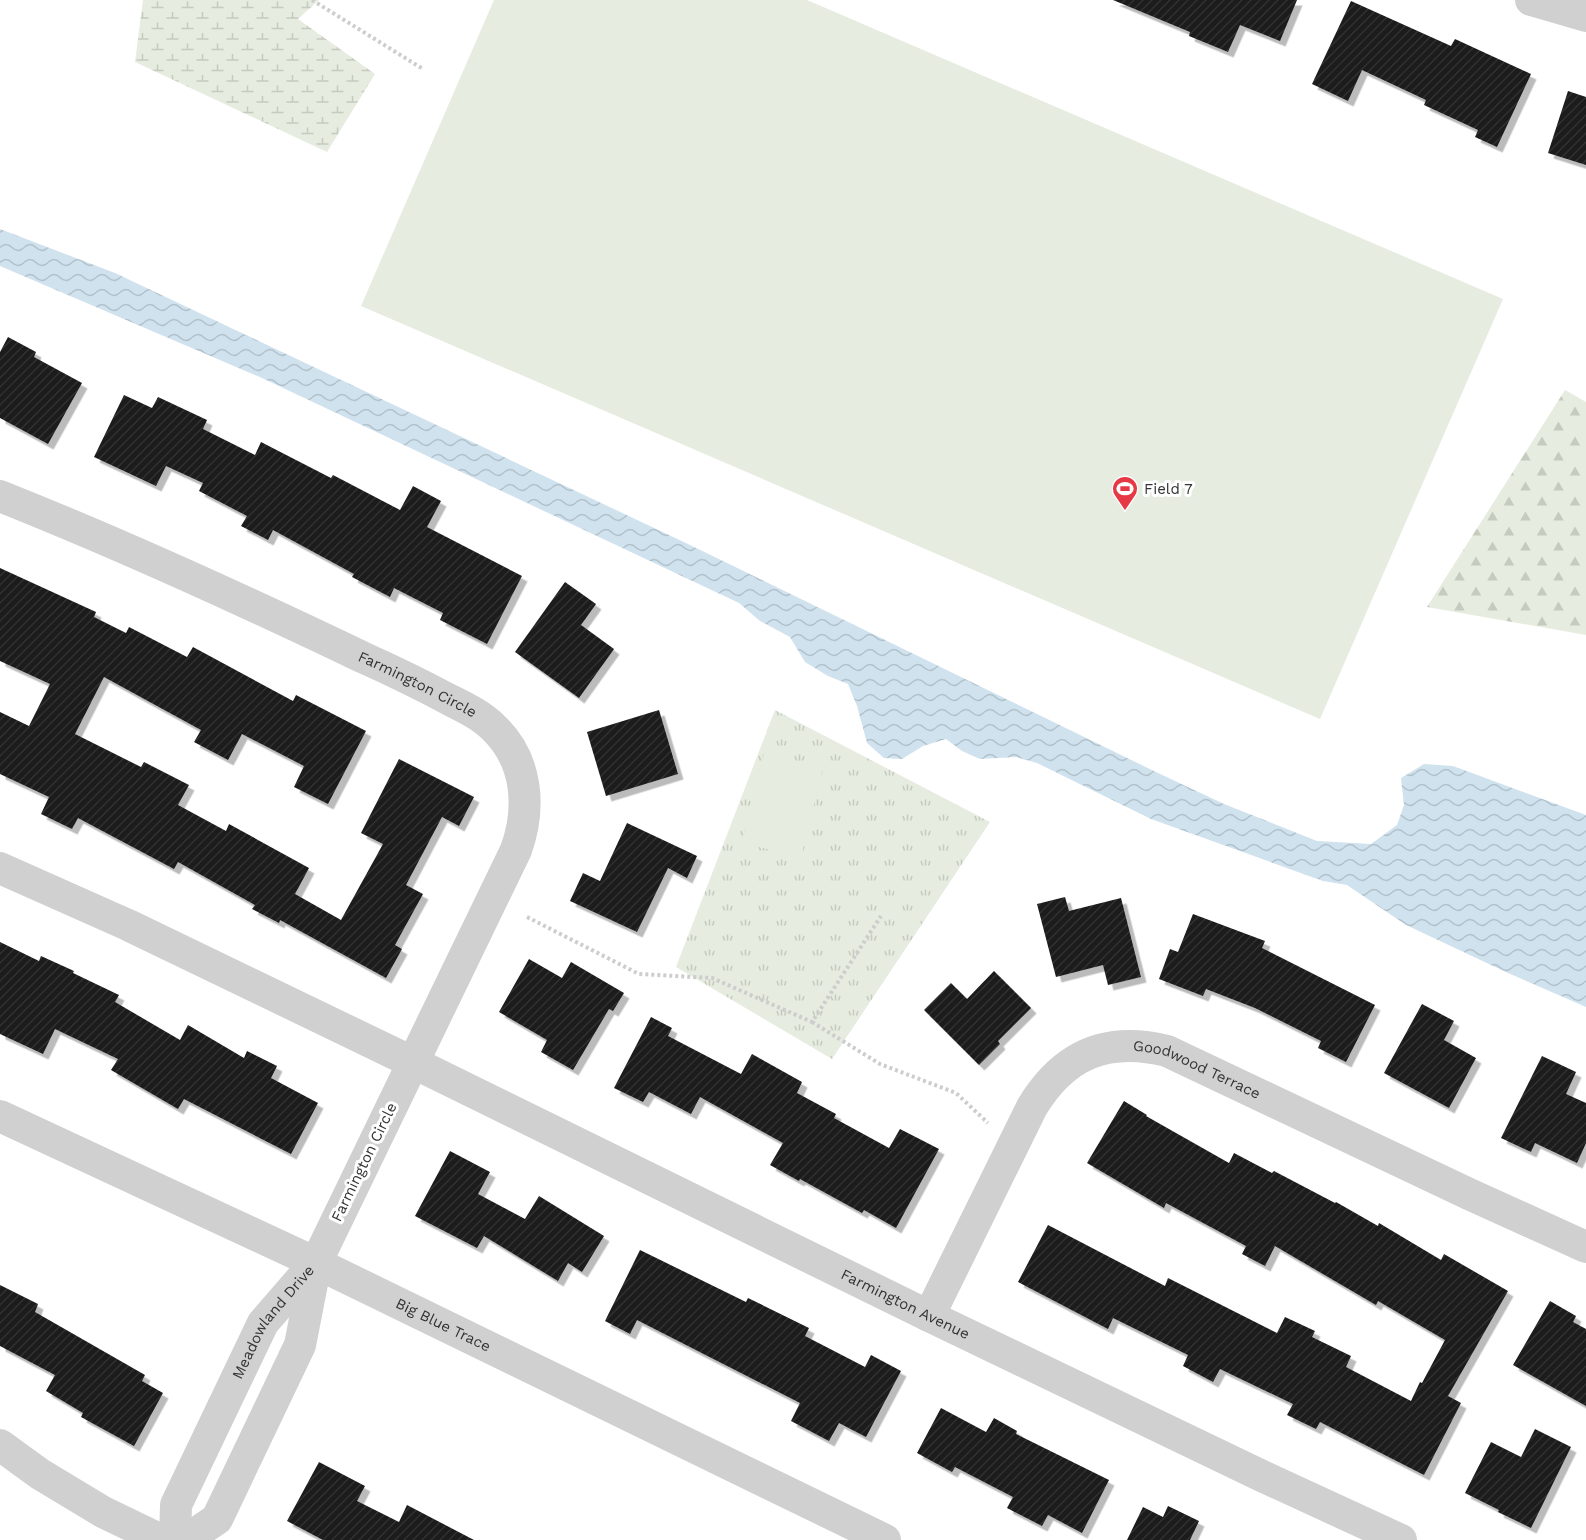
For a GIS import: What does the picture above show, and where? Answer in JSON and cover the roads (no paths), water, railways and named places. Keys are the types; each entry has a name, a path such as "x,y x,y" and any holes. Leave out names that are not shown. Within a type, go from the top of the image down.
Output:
{"street":[{"path":"1532,0 1586,16"},
{"name":"Farmington Circle","path":"0,496 241,599 417,683 480,716 495,728 517,761 523,780 525,812 516,850 315,1263"},
{"path":"0,868 128,925 412,1062"},
{"name":"Goodwood Terrace","path":"929,1316 1043,1089 1056,1074 1072,1062 1108,1047 1147,1046 1167,1051 1468,1194 1586,1247"},
{"name":"Farmington Avenue","path":"412,1062 929,1316 1401,1540"},
{"name":"Big Blue Trace","path":"0,1116 315,1263 885,1540"},
{"name":"Meadowland Drive","path":"175,1540 176,1506 264,1323 315,1263"},
{"name":"Meadowland Drive","path":"186,1540 217,1519 300,1346 315,1263"},
{"path":"0,1445 40,1474 103,1512 161,1540"},
{"path":"199,1458 238,1475"}],"water":[{"path":"0,229 115,273 690,545 1158,773 1224,804 1317,841 1371,844 1397,825 1404,805 1401,778 1424,764 1453,766 1586,815 1586,1007 1406,925 1347,885 1323,881 1151,819 1037,763 1016,757 980,759 962,751 946,739 923,746 902,759 884,758 867,743 857,706 848,684 828,676 805,662 790,637 760,621 739,603 262,378 0,266"}],"place":[{"name":"Field 7","path":"1125,512"}]}
